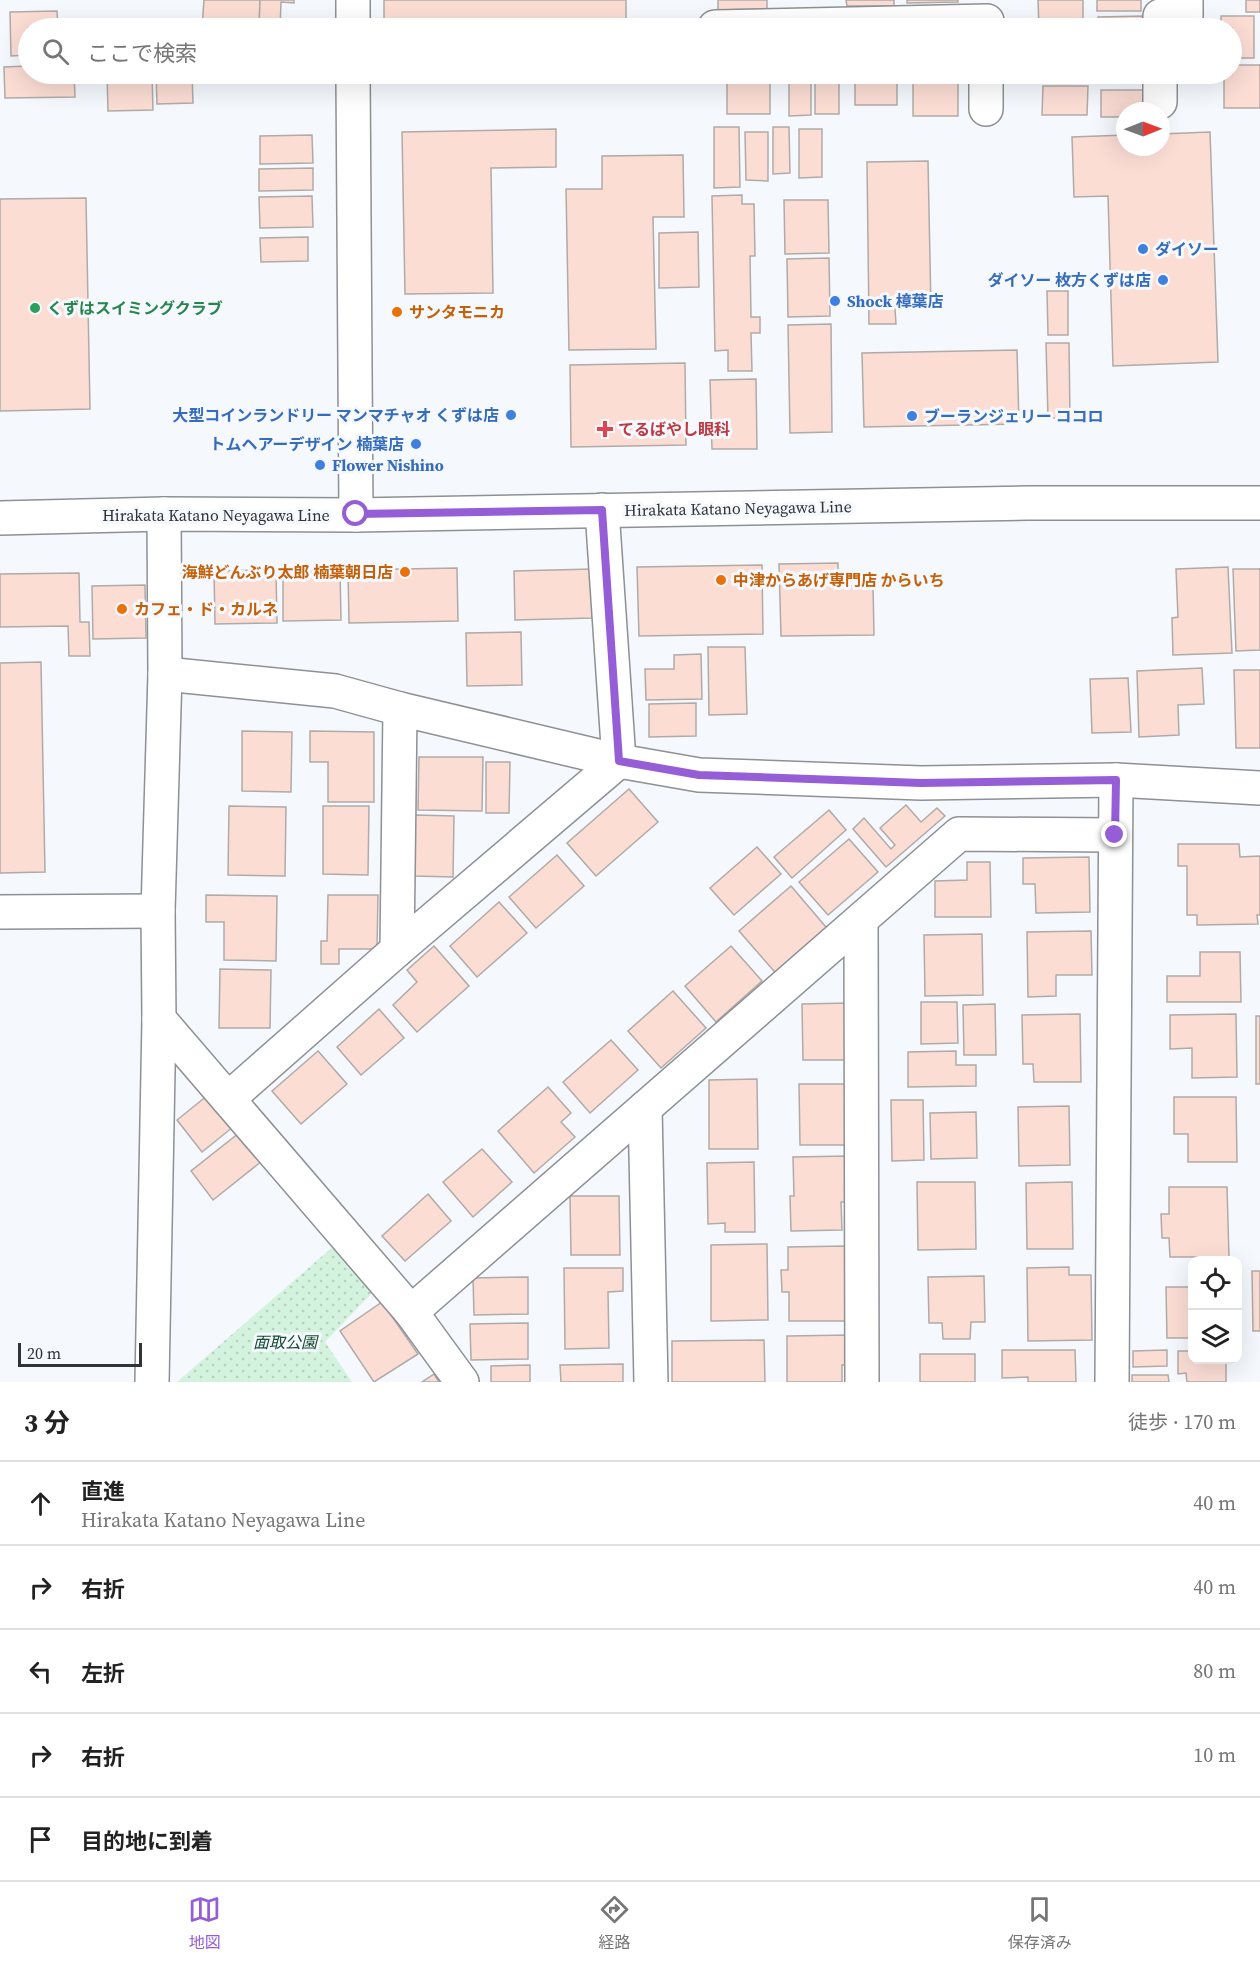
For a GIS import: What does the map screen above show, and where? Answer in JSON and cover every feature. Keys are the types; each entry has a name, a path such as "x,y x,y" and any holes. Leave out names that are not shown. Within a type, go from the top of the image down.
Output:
{"street":[{"path":"353,0 353,18"},
{"path":"1160,18 1160,16 1186,16 1186,0"},
{"path":"767,18 796,13 987,16"},
{"path":"353,84 356,514"},
{"path":"986,84 986,109"},
{"name":"Hirakata Katano Neyagawa Line","path":"0,518 1028,503 1260,503"},
{"path":"602,510 619,761"},
{"path":"152,1382 159,1020 158,911 165,674 164,514"},
{"path":"165,674 335,691 400,709 619,761 699,775 921,783 1116,780 1260,788"},
{"path":"397,950 400,709"},
{"path":"228,1099 397,950 619,761"},
{"path":"1112,1382 1116,780"},
{"path":"411,1312 959,834 1115,835"},
{"path":"0,912 158,911"},
{"path":"861,920 862,1382"},
{"path":"159,1020 411,1312 462,1382"},
{"path":"645,1108 651,1382"}],"green space":[{"name":"面取公園","path":"335,1245 374,1291 325,1342 352,1382 177,1382"}],"building":[{"path":"204,0 260,0 259,18 203,18"},
{"path":"260,0 294,0 294,3 281,2 280,18 259,18"},
{"path":"384,0 626,0 626,18 384,18"},
{"path":"718,0 767,0 767,9 718,10"},
{"path":"846,0 894,0 894,6 847,6"},
{"path":"907,0 958,0 958,2 907,3"},
{"path":"1038,0 1083,0 1083,18 1039,18"},
{"path":"1097,0 1141,0 1141,11 1097,11"},
{"path":"1246,0 1260,0 1260,12 1246,12"},
{"path":"57,11 57,18 18,18 18,56 11,56 10,12"},
{"path":"1143,16 1143,18 1098,18"},
{"path":"1221,16 1254,16 1254,58 1242,58 1242,18 1221,18"},
{"path":"1242,65 1260,65 1260,108 1224,108 1224,84 1242,84"},
{"path":"18,66 18,84 74,84 75,97 5,98 4,67"},
{"path":"107,84 152,84 153,110 108,111"},
{"path":"156,84 192,84 193,103 157,104"},
{"path":"727,84 770,84 770,114 727,114"},
{"path":"789,84 811,84 811,115 789,116"},
{"path":"815,84 839,84 839,114 815,114"},
{"path":"855,84 897,84 897,105 855,105"},
{"path":"913,84 958,84 958,116 913,116"},
{"path":"1043,86 1088,86 1087,115 1042,115"},
{"path":"1101,90 1146,90 1146,102 1116,102 1116,117 1101,117"},
{"path":"714,127 739,127 740,187 714,188"},
{"path":"773,127 789,127 790,173 773,174"},
{"path":"556,129 556,167 491,168 493,293 405,294 402,132"},
{"path":"799,129 822,129 822,177 799,178"},
{"path":"745,132 768,132 768,181 746,180"},
{"name":"ダイソー 枚方くずは店","path":"1210,132 1218,362 1113,366 1108,196 1074,197 1072,137 1116,135 1116,156 1170,156 1170,134"},
{"path":"312,135 313,163 260,164 260,136"},
{"path":"683,155 684,217 653,217 656,349 569,350 566,189 602,189 602,156"},
{"path":"928,161 931,309 895,309 896,324 869,324 867,162"},
{"path":"313,168 313,190 259,191 259,169"},
{"path":"742,195 742,204 754,204 755,256 750,256 751,317 760,317 760,333 751,333 752,371 728,371 728,350 715,351 712,196"},
{"path":"312,196 313,227 260,228 259,197"},
{"path":"86,198 90,409 0,411 0,199"},
{"path":"784,200 828,200 829,253 785,254"},
{"path":"698,232 699,287 659,288 659,233"},
{"path":"308,237 308,261 261,262 260,238"},
{"path":"829,258 830,316 788,317 787,259"},
{"path":"1047,291 1068,291 1068,335 1048,335"},
{"path":"831,324 832,432 790,433 788,325"},
{"path":"1046,343 1069,343 1070,418 1048,418"},
{"path":"1017,350 1019,424 864,427 862,353"},
{"path":"685,363 686,445 571,447 570,365"},
{"path":"756,379 757,449 712,449 710,380"},
{"path":"838,563 838,586 873,585 874,635 781,636 779,564"},
{"path":"762,565 763,634 639,636 637,567"},
{"path":"1228,567 1232,653 1173,655 1172,618 1178,617 1176,569"},
{"path":"457,568 458,621 349,623 348,570"},
{"path":"592,569 592,618 515,620 514,571"},
{"path":"1233,569 1260,569 1260,650 1236,651"},
{"path":"276,570 277,623 215,624 214,571"},
{"path":"340,571 341,620 283,621 283,572"},
{"path":"79,573 80,622 89,622 90,656 69,656 68,626 0,627 0,574"},
{"path":"145,585 146,638 93,639 92,586"},
{"path":"521,632 522,685 467,686 466,633"},
{"path":"708,647 745,647 747,714 709,715"},
{"path":"701,654 702,699 646,700 645,669 674,669 674,655"},
{"path":"41,662 45,872 0,873 0,663"},
{"path":"1202,668 1204,704 1178,705 1179,735 1139,737 1137,671"},
{"path":"1234,670 1260,670 1260,748 1236,748"},
{"path":"1128,678 1131,732 1092,733 1090,679"},
{"path":"696,703 696,736 649,737 649,704"},
{"path":"242,731 292,732 291,792 242,791"},
{"path":"310,731 374,732 374,802 328,802 328,762 310,762"},
{"path":"419,757 483,757 482,811 418,810"},
{"path":"486,762 510,762 509,813 486,813"},
{"path":"629,789 658,822 596,876 567,843"},
{"path":"906,805 921,822 937,808 945,816 886,867 853,829 864,818 891,849 895,845 880,828"},
{"path":"229,806 286,807 285,876 228,875"},
{"path":"323,806 369,806 368,875 323,874"},
{"path":"829,810 846,830 792,878 774,857"},
{"path":"415,815 454,816 453,877 414,876"},
{"path":"849,839 878,872 828,915 799,882"},
{"path":"1178,844 1239,844 1240,857 1260,856 1258,924 1197,925 1197,915 1187,915 1187,866 1178,866"},
{"path":"757,847 781,874 734,915 710,888"},
{"path":"557,855 584,886 536,928 509,897"},
{"path":"1089,857 1090,912 1036,913 1035,884 1023,884 1023,858"},
{"path":"967,862 990,862 991,917 935,917 935,881 967,880"},
{"path":"791,886 831,933 780,978 739,931"},
{"path":"206,895 277,896 276,961 224,960 224,922 206,922"},
{"path":"328,895 378,895 377,949 339,949 339,964 321,964 321,941 327,941"},
{"path":"499,902 527,933 477,977 450,946"},
{"path":"1091,931 1092,975 1056,975 1056,996 1028,997 1027,932"},
{"path":"982,934 983,995 925,996 924,935"},
{"path":"434,946 469,986 417,1032 393,1005 417,982 407,970"},
{"path":"731,946 762,981 716,1022 685,986"},
{"path":"1200,952 1240,952 1241,1002 1167,1002 1167,976 1200,976"},
{"path":"220,969 271,970 270,1028 219,1028"},
{"path":"673,991 706,1028 661,1068 628,1031"},
{"path":"921,1002 957,1002 958,1043 921,1044"},
{"path":"849,1003 849,1060 803,1060 802,1004"},
{"path":"995,1004 996,1055 964,1055 963,1005"},
{"path":"379,1009 404,1038 361,1075 337,1047"},
{"path":"1080,1014 1081,1082 1034,1082 1033,1064 1023,1064 1022,1015"},
{"path":"1236,1014 1237,1077 1192,1078 1192,1048 1170,1049 1170,1015"},
{"path":"1256,1016 1260,1016 1260,1084 1256,1084"},
{"path":"611,1040 638,1070 590,1113 563,1082"},
{"path":"318,1051 347,1084 301,1124 272,1091"},
{"path":"956,1051 956,1065 976,1065 976,1086 908,1087 908,1052"},
{"path":"757,1079 758,1149 709,1149 709,1080"},
{"path":"799,1084 845,1084 846,1145 800,1145"},
{"path":"548,1087 571,1113 561,1122 575,1137 534,1173 498,1131"},
{"path":"208,1095 233,1127 202,1152 177,1120"},
{"path":"1174,1097 1236,1097 1237,1162 1188,1162 1188,1134 1174,1134"},
{"path":"891,1100 923,1100 924,1160 892,1161"},
{"path":"1069,1106 1070,1165 1019,1166 1018,1107"},
{"path":"976,1112 977,1158 931,1159 930,1113"},
{"path":"239,1133 262,1161 213,1200 191,1171"},
{"path":"482,1149 512,1182 473,1217 443,1182"},
{"path":"847,1156 847,1202 841,1202 842,1230 791,1231 790,1196 794,1196 793,1157"},
{"path":"754,1162 755,1232 725,1232 725,1223 708,1224 707,1163"},
{"path":"917,1182 975,1182 976,1249 918,1250"},
{"path":"1072,1182 1073,1249 1027,1249 1026,1183"},
{"path":"1169,1187 1227,1187 1229,1256 1170,1257 1169,1238 1162,1238 1161,1214 1169,1214"},
{"path":"428,1194 451,1221 405,1261 382,1236"},
{"path":"570,1196 619,1196 620,1255 571,1255"},
{"path":"767,1244 768,1320 711,1321 711,1245"},
{"path":"847,1246 847,1321 789,1321 789,1292 782,1292 781,1270 788,1270 788,1247"},
{"path":"1069,1267 1069,1275 1091,1275 1092,1340 1028,1341 1027,1268"},
{"path":"564,1268 623,1268 623,1291 608,1292 609,1348 565,1349"},
{"path":"1252,1271 1260,1271 1260,1331 1253,1331"},
{"path":"984,1276 985,1322 971,1322 970,1339 943,1339 942,1323 929,1323 928,1277"},
{"path":"528,1277 528,1314 474,1315 473,1278"},
{"path":"1166,1287 1188,1287 1188,1338 1167,1338"},
{"path":"382,1302 418,1354 374,1382 340,1331"},
{"path":"528,1323 528,1359 471,1360 470,1324"},
{"path":"850,1335 850,1365 842,1365 842,1382 787,1382 787,1336"},
{"path":"764,1340 765,1382 672,1382 672,1341"},
{"path":"1002,1350 1075,1350 1076,1382 1028,1382 1028,1377 1002,1378"},
{"path":"1167,1350 1167,1366 1133,1367 1133,1351"},
{"path":"1178,1351 1188,1351 1188,1364 1226,1364 1226,1382 1187,1382 1186,1373 1178,1374"},
{"path":"920,1354 975,1354 975,1382 920,1382"},
{"path":"623,1364 623,1382 561,1382 560,1365"},
{"path":"530,1365 530,1382 491,1382 491,1366"},
{"path":"434,1374 439,1382 422,1382"},
{"path":"1132,1375 1168,1375 1169,1382 1132,1382"}],"place":[{"name":"ダイソー","path":"1143,249"},
{"name":"ダイソー 枚方くずは店","path":"1163,280"},
{"name":"Shock 樟葉店","path":"835,301"},
{"name":"くずはスイミングクラブ","path":"35,308"},
{"name":"サンタモニカ","path":"397,312"},
{"name":"大型コインランドリー マンマチャオ くずは店","path":"511,415"},
{"name":"ブーランジェリー ココロ","path":"912,416"},
{"name":"てるばやし眼科","path":"605,429"},
{"name":"トムヘアーデザイン 楠葉店","path":"416,444"},
{"name":"Flower Nishino","path":"320,465"},
{"name":"海鮮どんぶり太郎 楠葉朝日店","path":"405,572"},
{"name":"中津からあげ専門店 からいち","path":"721,580"},
{"name":"カフェ・ド・カルネ","path":"122,609"}],"route":[{"path":"356,514 602,510 619,761 699,775 921,783 1116,780 1115,835"}]}
